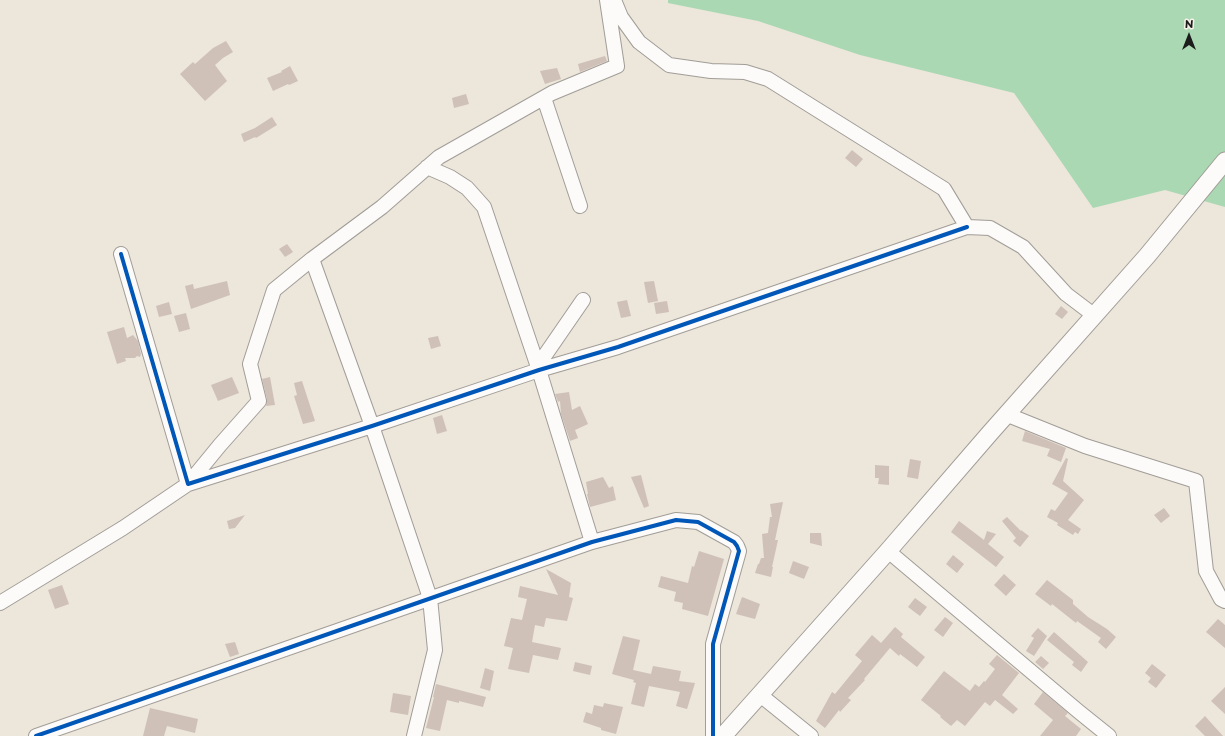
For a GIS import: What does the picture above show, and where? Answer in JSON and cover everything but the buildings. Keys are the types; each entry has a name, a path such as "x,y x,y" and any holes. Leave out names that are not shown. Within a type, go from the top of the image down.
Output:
{"main road":[{"path":"723,736 1148,256 1225,161"}],"street":[{"path":"188,484 259,401 250,364 274,290 312,259 382,207 439,157 552,93 617,66 607,0"},
{"path":"614,0 621,17 639,42 669,65 711,71 745,72 768,79 944,189 967,227"},
{"path":"544,98 580,206"},
{"path":"427,167 450,177 467,188 484,207 539,370 592,542"},
{"path":"0,603 122,528 188,484 372,426 539,370 625,344 967,227 990,228 1023,247 1066,294 1095,316"},
{"path":"121,254 188,484"},
{"path":"312,259 372,426 430,598 435,650 414,736"},
{"path":"539,370 541,362 583,300"},
{"path":"1008,415 1085,446 1196,481 1206,571 1221,599 1225,602"},
{"path":"36,736 70,730 430,598 592,542 676,520 698,522 734,542 739,550 713,644 713,736"},
{"path":"888,551 1109,736"},
{"path":"759,694 811,736"}],"green space":[{"path":"668,0 1225,0 1225,207 1165,190 1093,208 1014,93 860,55 758,21 668,3"}],"cycle path":[{"path":"121,254 188,484 372,426 539,370 618,347 967,227"},
{"path":"36,736 592,542 676,520 698,522 734,542 739,551 713,644 713,736"}]}
